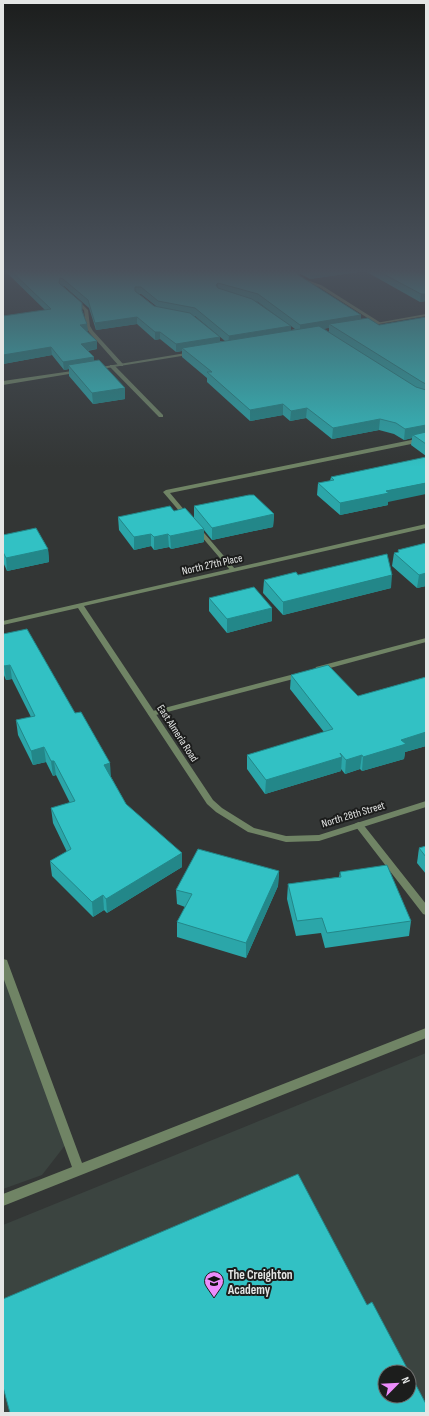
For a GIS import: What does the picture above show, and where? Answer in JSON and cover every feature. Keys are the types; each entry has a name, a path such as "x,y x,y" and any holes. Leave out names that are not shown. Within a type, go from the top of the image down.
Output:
{"street":[{"path":"94,335 120,365"},
{"path":"3,383 200,352"},
{"path":"112,366 162,416"},
{"path":"233,570 166,492 426,440"},
{"name":"North 27th Place","path":"3,623 426,526"},
{"name":"East Almeria Road","path":"80,605 210,802 219,810 251,830 286,839"},
{"path":"152,714 426,640"},
{"name":"North 28th Street","path":"286,839 319,838 426,804"},
{"path":"359,825 426,911"},
{"path":"3,963 79,1170"},
{"path":"3,1200 426,1033"}],"shaded area":[{"path":"3,974 66,1144 42,1175 3,1189"},
{"name":"The Creighton Academy","path":"426,1053 426,1413 3,1413 3,1225"}],"building":[{"path":"3,335 91,335 97,341 81,344 94,357 63,362 51,347 3,355"},
{"path":"164,335 218,335 220,337 176,344"},
{"path":"262,335 333,335 416,387 426,390 426,425 405,429 396,423 380,419 333,428 307,408 291,411 283,404 250,410 207,372 212,372 182,348"},
{"path":"347,335 426,335 426,384"},
{"path":"99,360 125,388 92,393 68,365"},
{"path":"426,432 426,444 413,435"},
{"path":"426,457 426,483 386,491 389,493 340,503 318,483 334,480 331,477"},
{"path":"254,495 274,514 212,528 194,506"},
{"path":"170,506 174,511 185,508 204,529 170,536 168,534 154,537 151,534 134,537 118,517"},
{"path":"36,528 48,549 6,558 3,552 3,535"},
{"path":"426,543 426,573 419,575 394,553 399,552 398,550"},
{"path":"387,554 392,575 283,602 264,580 296,572 298,575"},
{"path":"254,587 272,608 227,619 209,598"},
{"path":"27,629 75,713 81,712 110,763 104,765 126,804 182,853 106,899 103,895 92,902 50,861 71,849 51,808 75,801 54,761 51,761 44,747 31,751 16,720 35,716 10,665 4,666 3,634"},
{"path":"328,665 358,696 426,677 426,732 401,740 406,744 363,757 362,755 346,760 340,753 342,757 266,780 247,755 333,729 291,675"},
{"path":"426,846 426,857 419,848"},
{"path":"198,849 279,871 246,943 177,922 192,894 176,890"},
{"path":"387,865 411,921 327,933 322,918 297,921 288,884 341,877 340,872"},
{"path":"298,1174 367,1305 372,1302 405,1364 377,1364 377,1404 417,1404 417,1387 426,1404 426,1413 10,1413 3,1387 3,1299"}],"place":[{"name":"The Creighton Academy","path":"214,1298"}]}
